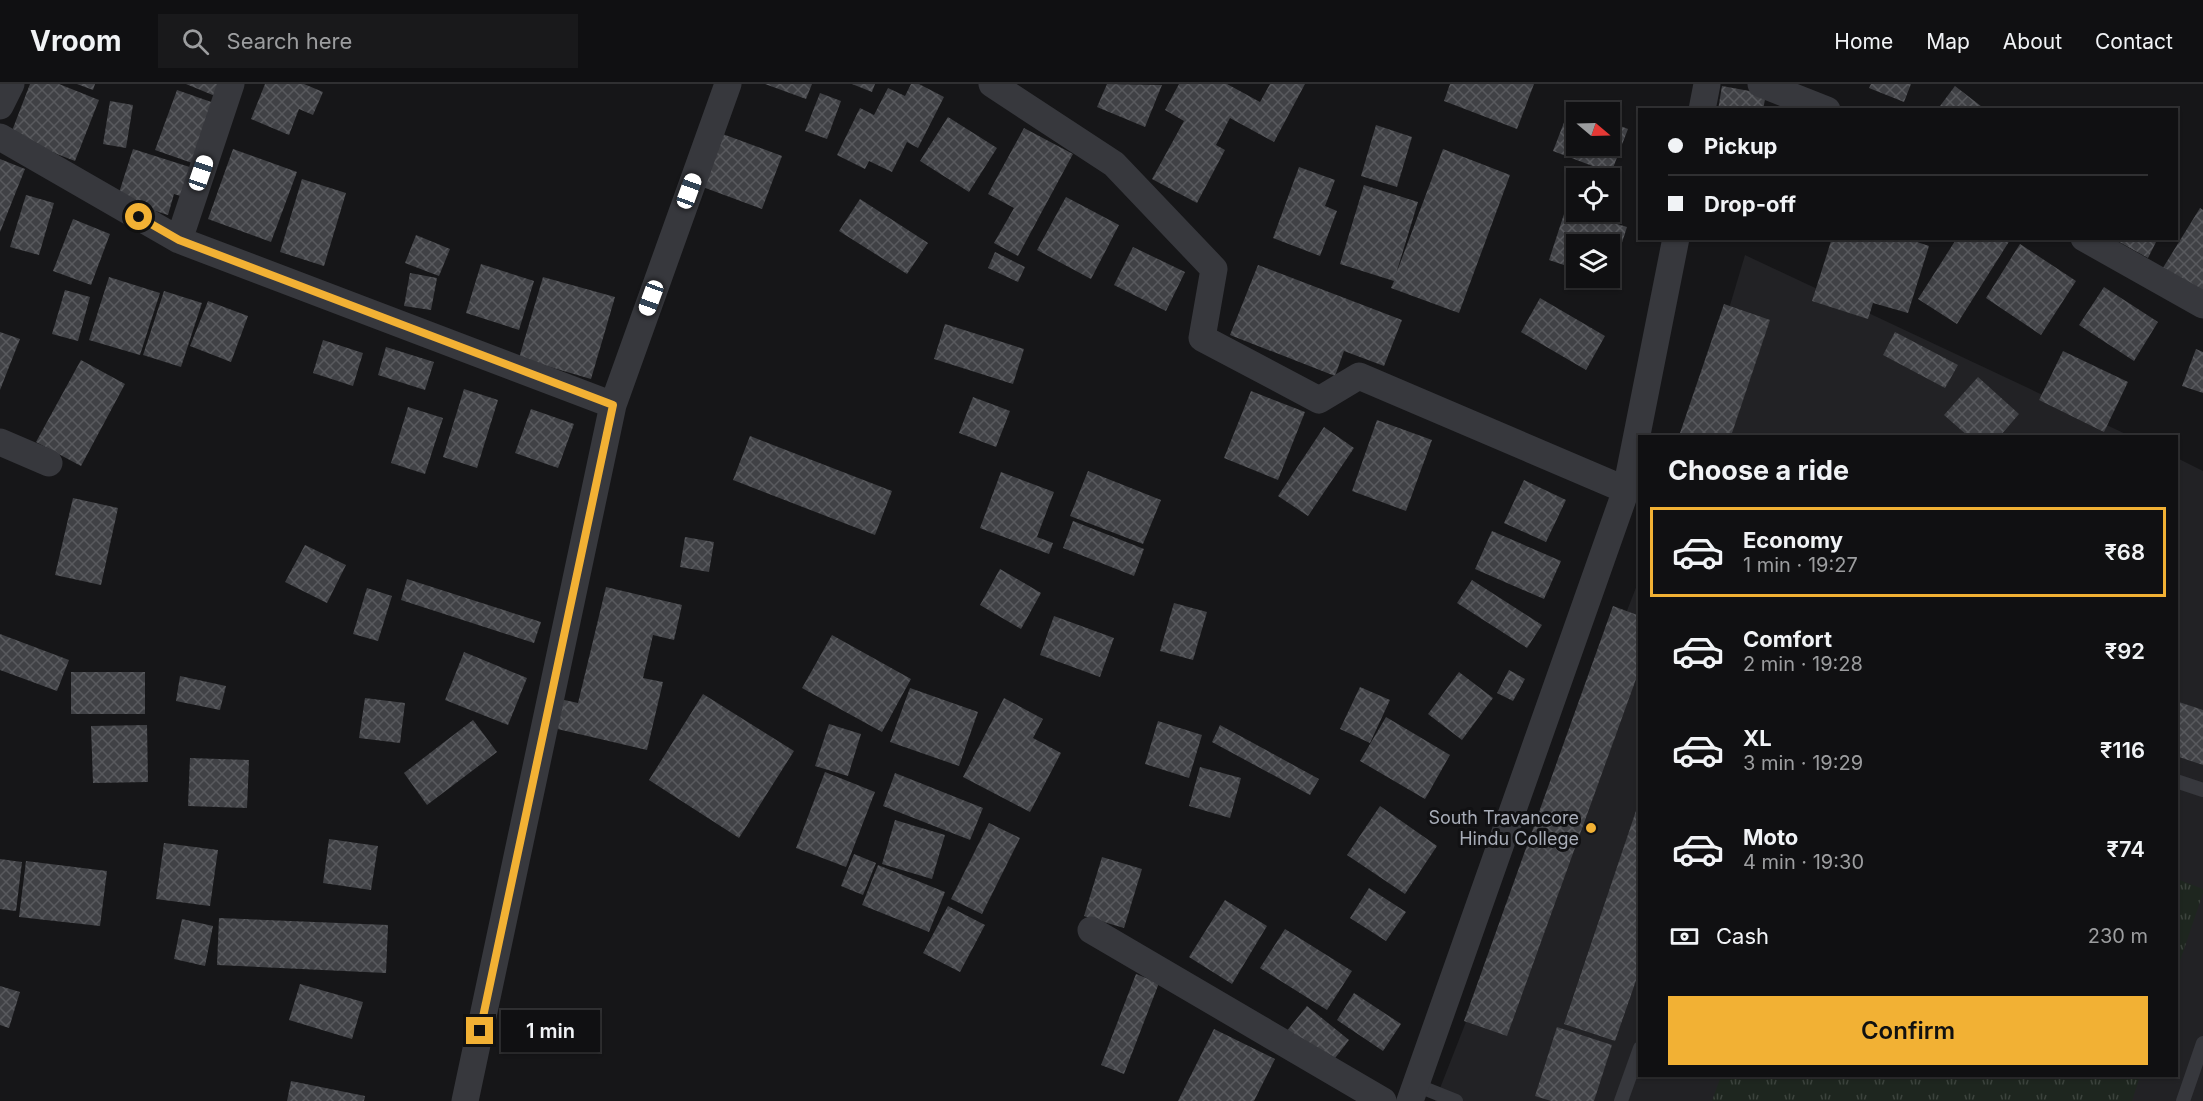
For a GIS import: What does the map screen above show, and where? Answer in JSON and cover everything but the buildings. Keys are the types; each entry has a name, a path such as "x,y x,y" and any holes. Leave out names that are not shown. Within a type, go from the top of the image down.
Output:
{"street":[{"path":"0,106 11,84"},
{"path":"179,240 231,84"},
{"path":"465,1101 613,405 728,84"},
{"path":"992,84 1114,164 1214,269 1202,338 1319,400 1359,376 1626,490"},
{"path":"1702,108 1707,84"},
{"path":"1761,84 1822,108"},
{"path":"0,137 179,240 613,405"},
{"path":"1413,1093 1626,490 1676,240"},
{"path":"2088,240 2203,305"},
{"path":"0,442 49,463"},
{"path":"1091,930 1383,1101"}],"lane":[{"path":"2178,782 2203,790"},
{"path":"2183,1101 2203,1043"},
{"path":"1621,1101 1638,1054"},
{"path":"1413,1093 1456,1101"}],"shaded area":[{"path":"1745,255 2128,435 1691,435"},
{"name":"South Travancore Hindu College","path":"2178,458 2203,471 2203,1101 1435,1101 1638,583 1638,1077 2178,1077"}],"green space":[{"path":"2178,879 2203,889 2178,967"},
{"path":"1721,1077 2140,1077 2132,1101 1712,1101"}],"place":[{"name":"South Travancore Hindu College","path":"1591,828"}],"route":[{"path":"139,217 179,240 613,405 480,1031"}]}
